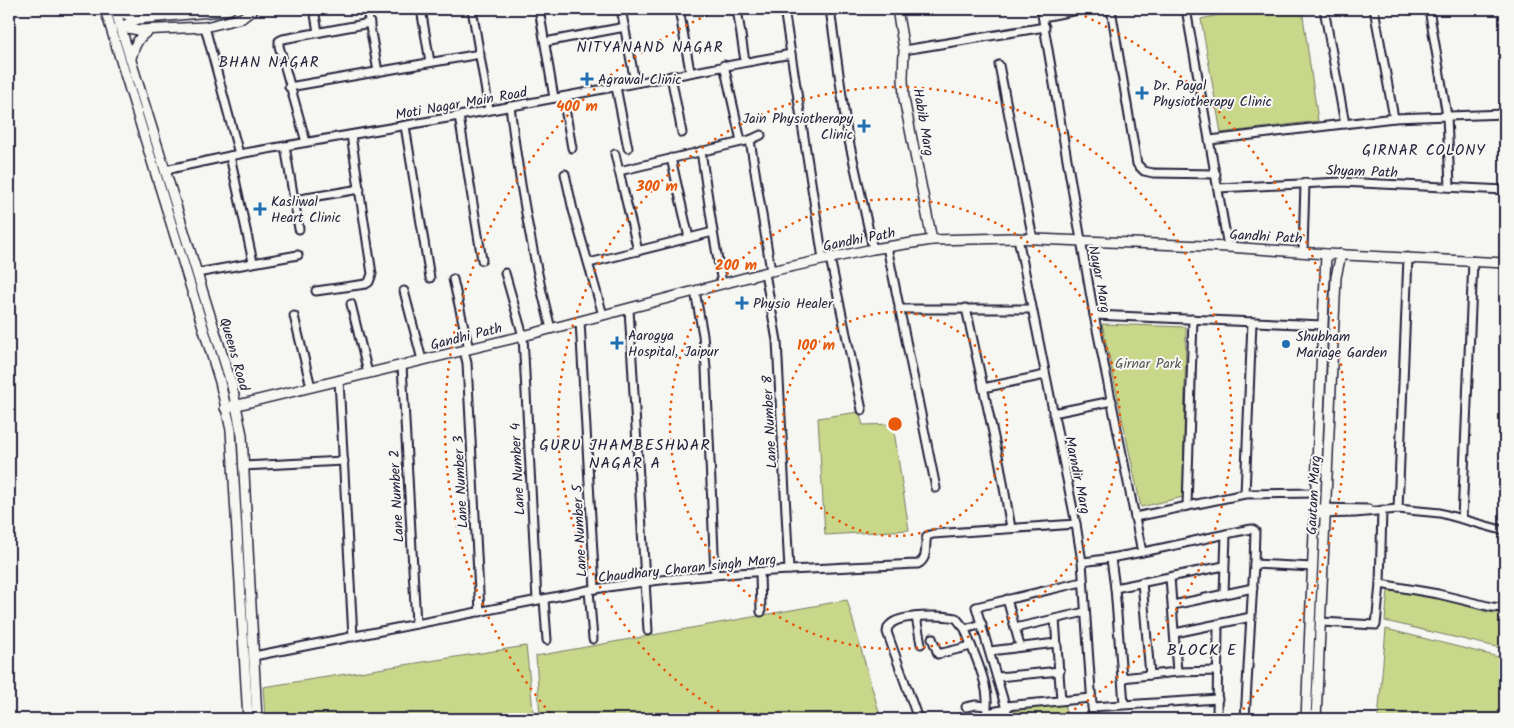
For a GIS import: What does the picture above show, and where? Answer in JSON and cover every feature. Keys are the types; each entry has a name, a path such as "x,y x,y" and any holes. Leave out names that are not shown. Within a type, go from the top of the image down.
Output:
{"street":[{"path":"112,9 126,16 138,19 230,9"},
{"name":"Queens Road","path":"112,9 121,27 232,386 242,435 257,719"},
{"name":"Queens Road","path":"112,9 111,29 220,382 231,430 248,719"},
{"path":"121,27 139,30 205,27 242,18 254,9"},
{"path":"314,9 318,32"},
{"path":"367,9 378,72"},
{"path":"421,9 430,62"},
{"path":"472,9 489,110"},
{"path":"539,9 554,98"},
{"path":"621,9 635,82"},
{"path":"679,9 690,71"},
{"path":"737,9 745,61"},
{"path":"784,9 826,259 862,410"},
{"path":"830,9 848,132 873,249"},
{"name":"Habib Marg","path":"896,9 904,50 904,99 932,240"},
{"name":"Nayar Marg","path":"1041,9 1080,241 1142,552"},
{"path":"1043,17 1083,9"},
{"path":"1112,9 1137,164 1144,171 1153,173 1216,174"},
{"path":"1186,9 1228,247"},
{"path":"1324,9 1345,124"},
{"path":"1374,9 1394,118"},
{"path":"1429,9 1448,116 1450,187"},
{"path":"111,29 121,27 138,19"},
{"path":"306,142 289,88 279,41 283,38 370,22"},
{"path":"205,27 239,154"},
{"path":"545,42 625,27"},
{"path":"904,50 1045,27"},
{"path":"131,59 135,43 151,29"},
{"path":"289,88 480,54"},
{"name":"Moti Nagar Main Road","path":"165,170 239,154 405,126 616,87 690,71 791,54"},
{"path":"724,65 741,141"},
{"path":"999,66 1033,239"},
{"path":"671,76 682,133"},
{"path":"616,87 628,148"},
{"path":"563,97 572,148"},
{"path":"510,106 524,208 537,275 551,328"},
{"path":"1210,140 1394,118 1505,114"},
{"path":"459,116 482,260"},
{"path":"405,126 430,278"},
{"path":"619,170 750,140 761,134"},
{"path":"316,291 366,284 372,274 351,135"},
{"name":"Lane Number 8","path":"750,140 777,340 789,570"},
{"path":"285,146 298,229"},
{"path":"701,151 722,283"},
{"path":"615,154 638,251"},
{"path":"230,156 253,262"},
{"path":"671,158 689,238"},
{"path":"565,174 573,210 603,315"},
{"name":"Shyam Path","path":"1218,188 1341,182 1505,190"},
{"path":"1302,251 1305,183"},
{"path":"294,200 360,189"},
{"path":"589,263 713,232"},
{"name":"Gandhi Path","path":"225,408 523,336 768,272 873,249 932,240 1018,238 1228,247 1505,263"},
{"name":"Marndir Marg","path":"1018,238 1082,562 1093,719"},
{"path":"887,247 936,488"},
{"name":"Gautam Marg","path":"1306,719 1326,254"},
{"name":"Gautam Marg","path":"1316,719 1337,271 1341,254"},
{"path":"197,273 298,255"},
{"path":"1398,509 1408,257"},
{"path":"1462,519 1473,261"},
{"name":"Lane Number 4","path":"505,273 523,336 540,599 547,640"},
{"name":"Lane Number 3","path":"453,279 467,350 480,612"},
{"path":"404,291 422,360"},
{"path":"695,291 703,335 706,368 715,575"},
{"path":"351,304 368,373"},
{"path":"966,308 1000,465 1011,528"},
{"path":"899,309 1031,308"},
{"path":"629,309 648,631"},
{"path":"1094,315 1323,325"},
{"path":"294,316 310,387"},
{"path":"1187,506 1193,319"},
{"name":"Lane Number 5","path":"580,321 593,639"},
{"path":"1245,494 1252,322"},
{"name":"Lane Number 2","path":"402,366 416,624"},
{"path":"983,388 1045,376"},
{"path":"339,380 352,637"},
{"path":"1053,413 1112,401"},
{"path":"244,466 344,461"},
{"path":"1134,516 1245,494 1317,493"},
{"path":"1316,511 1326,512 1355,508 1398,509 1440,513 1505,531"},
{"path":"1321,622 1376,625 1380,584 1382,510"},
{"name":"Chaudhary Charan singh Marg","path":"254,656 540,599 645,582 789,570 918,564 926,556 927,536 933,534 1076,524"},
{"path":"1082,562 1111,559 1252,529 1255,531 1245,719"},
{"path":"1224,594 1226,534"},
{"path":"1111,559 1124,704"},
{"path":"1254,564 1313,567"},
{"path":"1115,588 1224,566"},
{"path":"760,572 761,612"},
{"path":"1170,577 1177,672"},
{"path":"1010,719 976,607 1007,598 1082,582"},
{"path":"1142,582 1150,675"},
{"path":"1380,584 1505,608"},
{"path":"1173,604 1253,588"},
{"path":"1007,598 1020,646"},
{"path":"1016,628 1085,612"},
{"path":"918,719 887,632 890,624 926,616 956,618 965,629 984,682 986,713"},
{"path":"916,617 920,644"},
{"path":"1175,633 1251,617"},
{"path":"1055,619 1062,700"},
{"path":"965,629 982,624"},
{"path":"1217,719 1218,624"},
{"path":"932,638 938,654 971,646"},
{"path":"990,651 1056,643"},
{"path":"998,676 1060,671"},
{"path":"1122,678 1177,672 1218,671"},
{"path":"986,713 1006,707 1091,698"},
{"path":"1092,707 1218,699"},
{"path":"966,707 976,705 986,713"}],"green space":[{"path":"1244,9 1302,9 1318,121 1221,133 1201,19"},
{"name":"Girnar Park","path":"1102,324 1186,327 1183,497 1141,507"},
{"path":"859,412 863,425 893,424 909,530 825,535 818,418"},
{"path":"1388,591 1424,594 1487,612 1505,614 1505,649 1385,621"},
{"path":"847,600 881,719 540,719 536,656"},
{"path":"1386,629 1503,658 1500,718 1505,719 1378,719"},
{"path":"526,646 534,719 265,719 263,687"},
{"path":"1064,701 1066,714 1089,714 1089,719 1015,719 1013,706"}],"place":[{"name":"Agrawal Clinic","path":"587,79"},
{"name":"Dr. Payal Physiotherapy Clinic","path":"1142,93"},
{"name":"Jain Physiotherapy Clinic","path":"864,126"},
{"name":"Kasliwal Heart Clinic","path":"260,209"},
{"name":"Physio Healer","path":"742,303"},
{"name":"Aarogya Hospital, Jaipur","path":"617,343"},
{"name":"Shubham Mariage Garden","path":"1286,344"}],"district":[{"name":"NITYANAND NAGAR","path":"650,47"},
{"name":"BHAN NAGAR","path":"269,62"},
{"name":"GIRNAR COLONY","path":"1424,150"},
{"name":"GURU JHAMBESHWAR NAGAR A","path":"625,453"},
{"name":"BLOCK E","path":"1202,649"}]}
